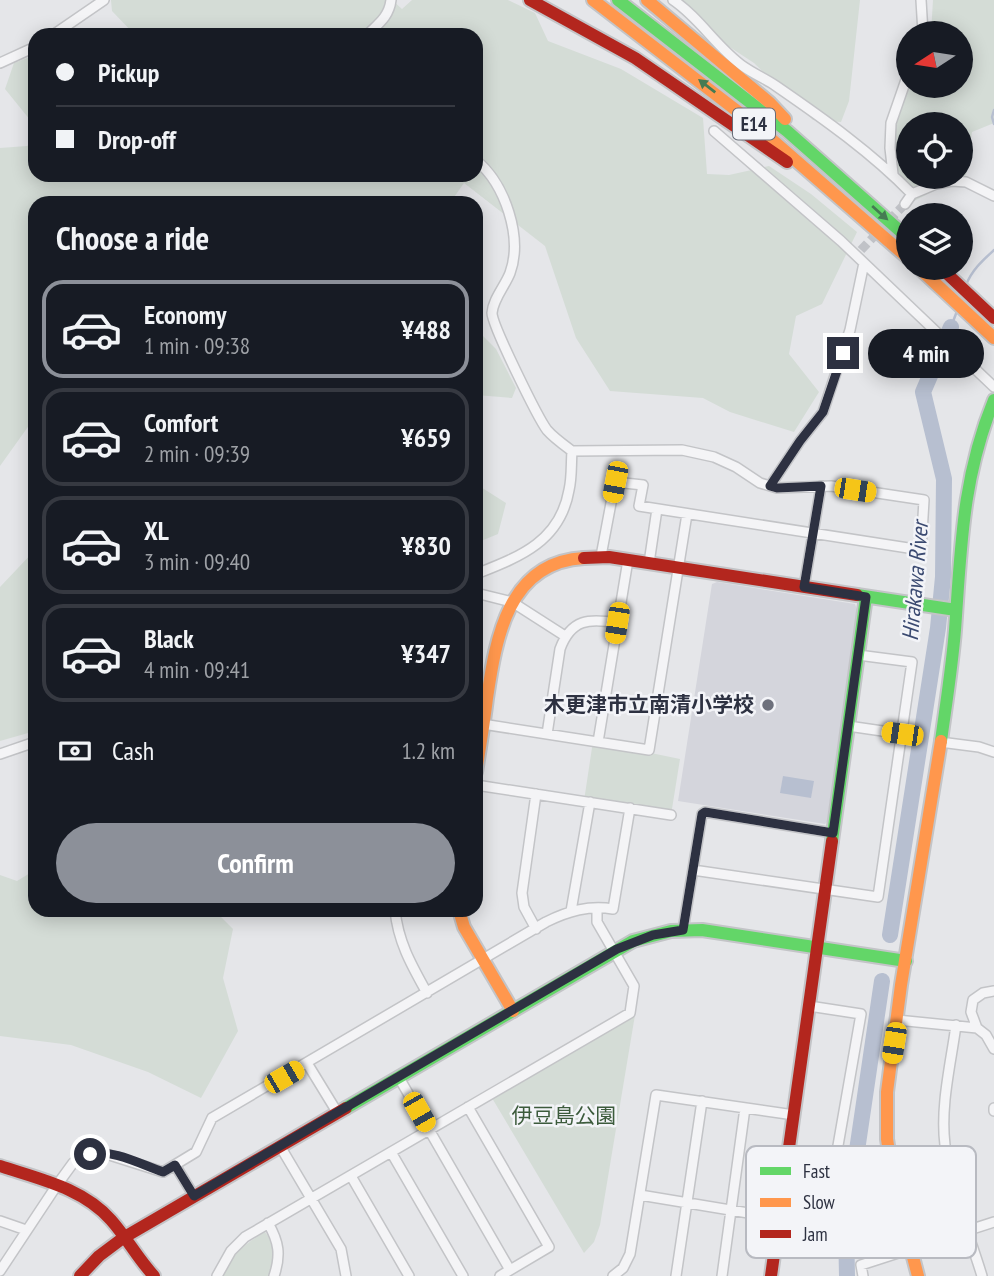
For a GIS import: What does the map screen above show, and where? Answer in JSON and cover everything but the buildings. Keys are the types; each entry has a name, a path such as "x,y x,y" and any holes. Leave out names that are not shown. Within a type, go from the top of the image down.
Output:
{"main road":[{"path":"530,0 635,58"},
{"path":"547,0 606,36 730,125 842,198"},
{"name":"E14","path":"593,0 709,87 842,198 896,247"},
{"name":"E14","path":"618,0 787,131 896,227"},
{"path":"647,0 770,103 851,187"},
{"path":"932,280 994,338"},
{"path":"954,280 994,318"},
{"path":"887,1146 887,1092 897,1020 900,961 940,742 950,610 961,532 968,484 978,443 994,400"},
{"path":"483,709 500,627 512,601 529,579 555,565 574,559 601,556 950,610"},
{"path":"789,1146 866,597"},
{"path":"461,917 464,927 513,1011"},
{"path":"79,1276 123,1238 613,951 653,935 702,930 900,961"},
{"path":"0,1166 57,1185 102,1211 154,1276"},
{"path":"771,1276 773,1258"},
{"path":"912,1258 918,1276"}],"street":[{"path":"63,28 104,0"},
{"path":"375,28 390,10 391,0"},
{"path":"673,0 745,68 811,110 892,174 912,194"},
{"path":"921,0 922,21"},
{"path":"0,63 28,50"},
{"path":"892,174 891,123 900,98"},
{"path":"714,131 859,253 864,263 994,387"},
{"path":"483,169 501,191 510,221 514,250 511,272 492,313 498,334 547,430 572,451 689,452 724,461 760,483 777,488 821,486 924,500 921,550 639,506 643,485 615,482 601,556"},
{"path":"906,203 912,194 952,181 966,182 994,196"},
{"path":"770,486 823,412 850,330 864,263"},
{"path":"483,571 521,556 552,529 563,512 570,489 572,451"},
{"path":"804,587 821,486"},
{"path":"649,563 657,509"},
{"path":"483,723 649,750 687,514"},
{"path":"598,742 628,560"},
{"path":"483,595 512,601 565,636"},
{"path":"547,734 560,649 565,636 580,623 590,620 617,623"},
{"path":"693,870 878,897 912,662 858,655"},
{"path":"848,726 902,734"},
{"path":"940,742 979,747 994,752"},
{"path":"0,754 28,745"},
{"path":"483,786 671,815"},
{"path":"536,794 522,893 524,907 536,929"},
{"path":"572,911 590,802"},
{"path":"0,1271 73,1163 100,1152 163,1172 196,1152 212,1118 536,929 572,911 613,909 630,808"},
{"path":"683,930 702,814 705,812 833,833"},
{"path":"217,1276 224,1261 238,1243 268,1223 630,1013 634,986 597,922 597,908"},
{"path":"396,917 405,953 427,993"},
{"path":"977,1028 971,1012 973,1000 983,993 994,991"},
{"path":"809,1006 861,1014 838,1146"},
{"path":"897,1020 977,1028 986,1035 994,1049"},
{"path":"946,1146 948,1078 956,1025"},
{"path":"307,1063 337,1112"},
{"path":"398,1076 510,1270"},
{"path":"614,1276 623,1268 630,1254 656,1095 794,1115"},
{"path":"676,1276 702,1101"},
{"path":"468,1107 549,1247 500,1276"},
{"path":"722,1276 746,1108"},
{"path":"280,1146 341,1249 346,1276"},
{"path":"391,1152 463,1276"},
{"path":"175,1165 194,1196"},
{"path":"351,1176 409,1276"},
{"path":"640,1195 746,1212"},
{"path":"0,1221 26,1230"},
{"path":"976,1228 994,1222"},
{"path":"268,1223 279,1247 274,1276"},
{"path":"976,1256 982,1276"},
{"path":"863,1276 861,1265 881,1258"}],"shaded area":[{"name":"木更津市立南清小学校","path":"717,582 855,604 857,610 825,824 678,801 712,584"}],"green space":[{"path":"111,0 392,0 402,9 412,0 508,0 535,13 548,41 621,69 703,118 707,174 729,175 769,166 811,194 857,232 822,304 796,316 789,354 819,392 794,432 730,412 703,398 610,391 576,338 545,246 464,183 455,196 28,196 28,427 0,466 0,148 28,145 28,182 483,182 483,28 128,28 112,11"},
{"path":"679,0 860,0 849,101 841,122 813,120 754,63 722,42"},
{"path":"933,0 994,0 994,123 973,132 973,112 900,112 905,98 973,98 973,21 932,21"},
{"path":"28,58 28,117 5,89 14,63"},
{"path":"908,189 938,189 914,201"},
{"path":"483,336 496,349 516,388 512,398 483,396"},
{"path":"483,488 506,503 498,534 483,540"},
{"path":"28,557 28,733 0,741 0,587"},
{"path":"593,741 680,759 671,815 584,801"},
{"path":"28,874 28,917 221,917 233,929 223,978 238,1031 201,1098 148,1072 71,1045 0,1036 0,875 17,881"},
{"name":"伊豆島公園","path":"635,1015 600,1225 594,1242 584,1253 492,1098"},
{"path":"265,1232 273,1253 268,1276 222,1276 240,1250"}],"water":[{"path":"783,776 814,781 811,798 780,793"}],"waterway":[{"name":"Hirakawa River","path":"994,110 994,124"},
{"name":"Hirakawa River","path":"966,285 974,270 994,250"},
{"name":"Hirakawa River","path":"951,327 957,311"},
{"name":"Hirakawa River","path":"890,935 938,628 943,577 944,479 923,392 951,327"},
{"name":"Hirakawa River","path":"858,1146 882,981"},
{"name":"Hirakawa River","path":"847,1258 847,1276"}],"tunnel":[{"path":"861,250 896,213"}],"traffic: fast":[{"path":"618,0 787,131 896,227"},
{"path":"941,741 954,644 969,485 983,429 994,400"},
{"path":"857,595 956,610"},
{"path":"832,841 866,597"},
{"path":"346,1108 633,941 671,931 702,930 906,961"}],"traffic: slow":[{"path":"593,0 754,124 896,248"},
{"path":"647,0 770,103 785,119"},
{"path":"932,280 994,338"},
{"path":"483,727 495,651 510,607 522,588 538,573 558,563 584,558"},
{"path":"888,1146 887,1092 901,985 941,741"},
{"path":"461,917 464,927 513,1011"},
{"path":"913,1258 918,1276"}],"traffic: jam":[{"path":"530,0 635,58 787,162"},
{"path":"954,280 994,318"},
{"path":"584,558 609,557 857,595"},
{"path":"789,1146 832,841"},
{"path":"80,1276 99,1256 123,1238 346,1108"},
{"path":"0,1166 74,1192 100,1209 154,1276"},
{"path":"771,1276 774,1258"}],"place":[{"name":"木更津市立南清小学校","path":"768,705"}],"route":[{"path":"90,1154 113,1154 163,1172 175,1165 194,1196 617,949 653,935 683,930 702,814 705,812 833,833 866,597 804,587 821,486 770,486 823,412 843,353"}]}
